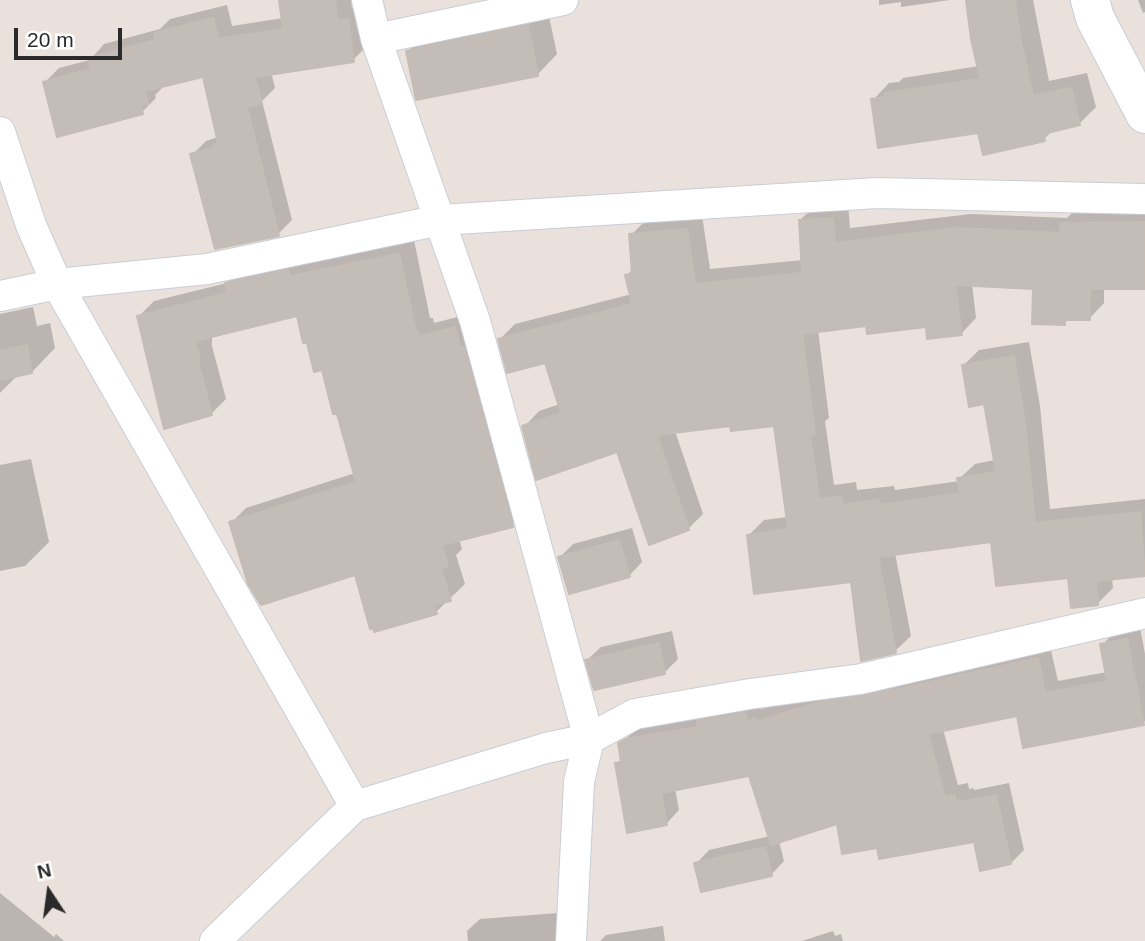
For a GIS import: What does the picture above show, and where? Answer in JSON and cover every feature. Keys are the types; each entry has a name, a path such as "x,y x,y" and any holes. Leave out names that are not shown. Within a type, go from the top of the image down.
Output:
{"main road":[{"path":"1090,0 1095,18 1145,114"}],"street":[{"path":"367,0 376,39 475,321 589,739 579,782 571,941"},
{"path":"376,39 563,0"},
{"path":"0,132 31,225 57,284 355,806"},
{"path":"0,296 57,284 207,269 440,220 877,193 1145,199"},
{"path":"215,941 355,806 546,748 589,739 635,714 750,694 861,679 1145,613"}],"building":[{"path":"279,0 335,0 338,21 348,19 354,62 255,77 262,104 247,107 279,236 215,249 190,154 213,148 213,145 218,143 203,77 145,91 148,104 141,106 143,114 57,137 43,82 91,69 88,58 156,40 154,33 213,18 218,39 283,29"},
{"path":"966,0 1015,0 1033,96 1071,88 1080,125 1043,134 1045,141 983,155 978,133 878,148 871,99 886,97 885,93 980,79"},
{"path":"528,25 538,76 416,100 406,51"},
{"path":"833,218 835,243 955,228 1060,233 1060,223 1145,222 1145,289 1090,289 1090,320 1065,320 1065,325 1032,324 1033,289 955,285 962,335 927,339 926,327 867,334 866,326 802,334 815,434 810,435 819,499 841,496 842,505 879,500 880,505 960,493 957,478 996,472 984,404 969,407 962,365 1014,356 1025,422 1035,523 1140,512 1145,576 1096,581 1098,605 1071,608 1068,578 996,586 991,542 878,557 896,653 861,661 851,582 754,594 747,535 788,529 774,426 731,431 730,426 657,435 689,530 649,545 617,452 536,480 522,426 561,413 545,363 507,373 498,339 632,304 625,275 632,274 629,234 687,229 695,284 802,273 799,220"},
{"path":"399,254 416,332 418,331 420,337 455,327 460,348 464,347 513,527 442,545 448,566 441,568 451,601 434,605 437,614 374,632 373,628 370,629 355,575 261,605 248,584 229,522 356,482 337,414 333,414 322,370 314,372 307,343 303,343 297,316 195,341 212,415 164,429 137,316 227,293 225,283 288,270 290,276"},
{"path":"27,345 32,373 0,380 0,351"},
{"path":"619,540 630,577 569,594 558,557"},
{"path":"1127,639 1144,725 1023,748 1017,716 928,734 945,797 955,795 956,801 961,802 996,795 1011,864 980,871 974,842 879,859 877,848 842,854 837,824 771,845 749,776 661,793 667,825 627,833 615,763 621,762 618,743 625,739 698,727 697,721 745,713 748,721 756,718 757,721 820,702 903,688 1038,658 1045,693 1107,681 1100,644"},
{"path":"659,643 665,674 594,690 585,660"},
{"path":"765,847 772,876 701,892 694,863"}]}
